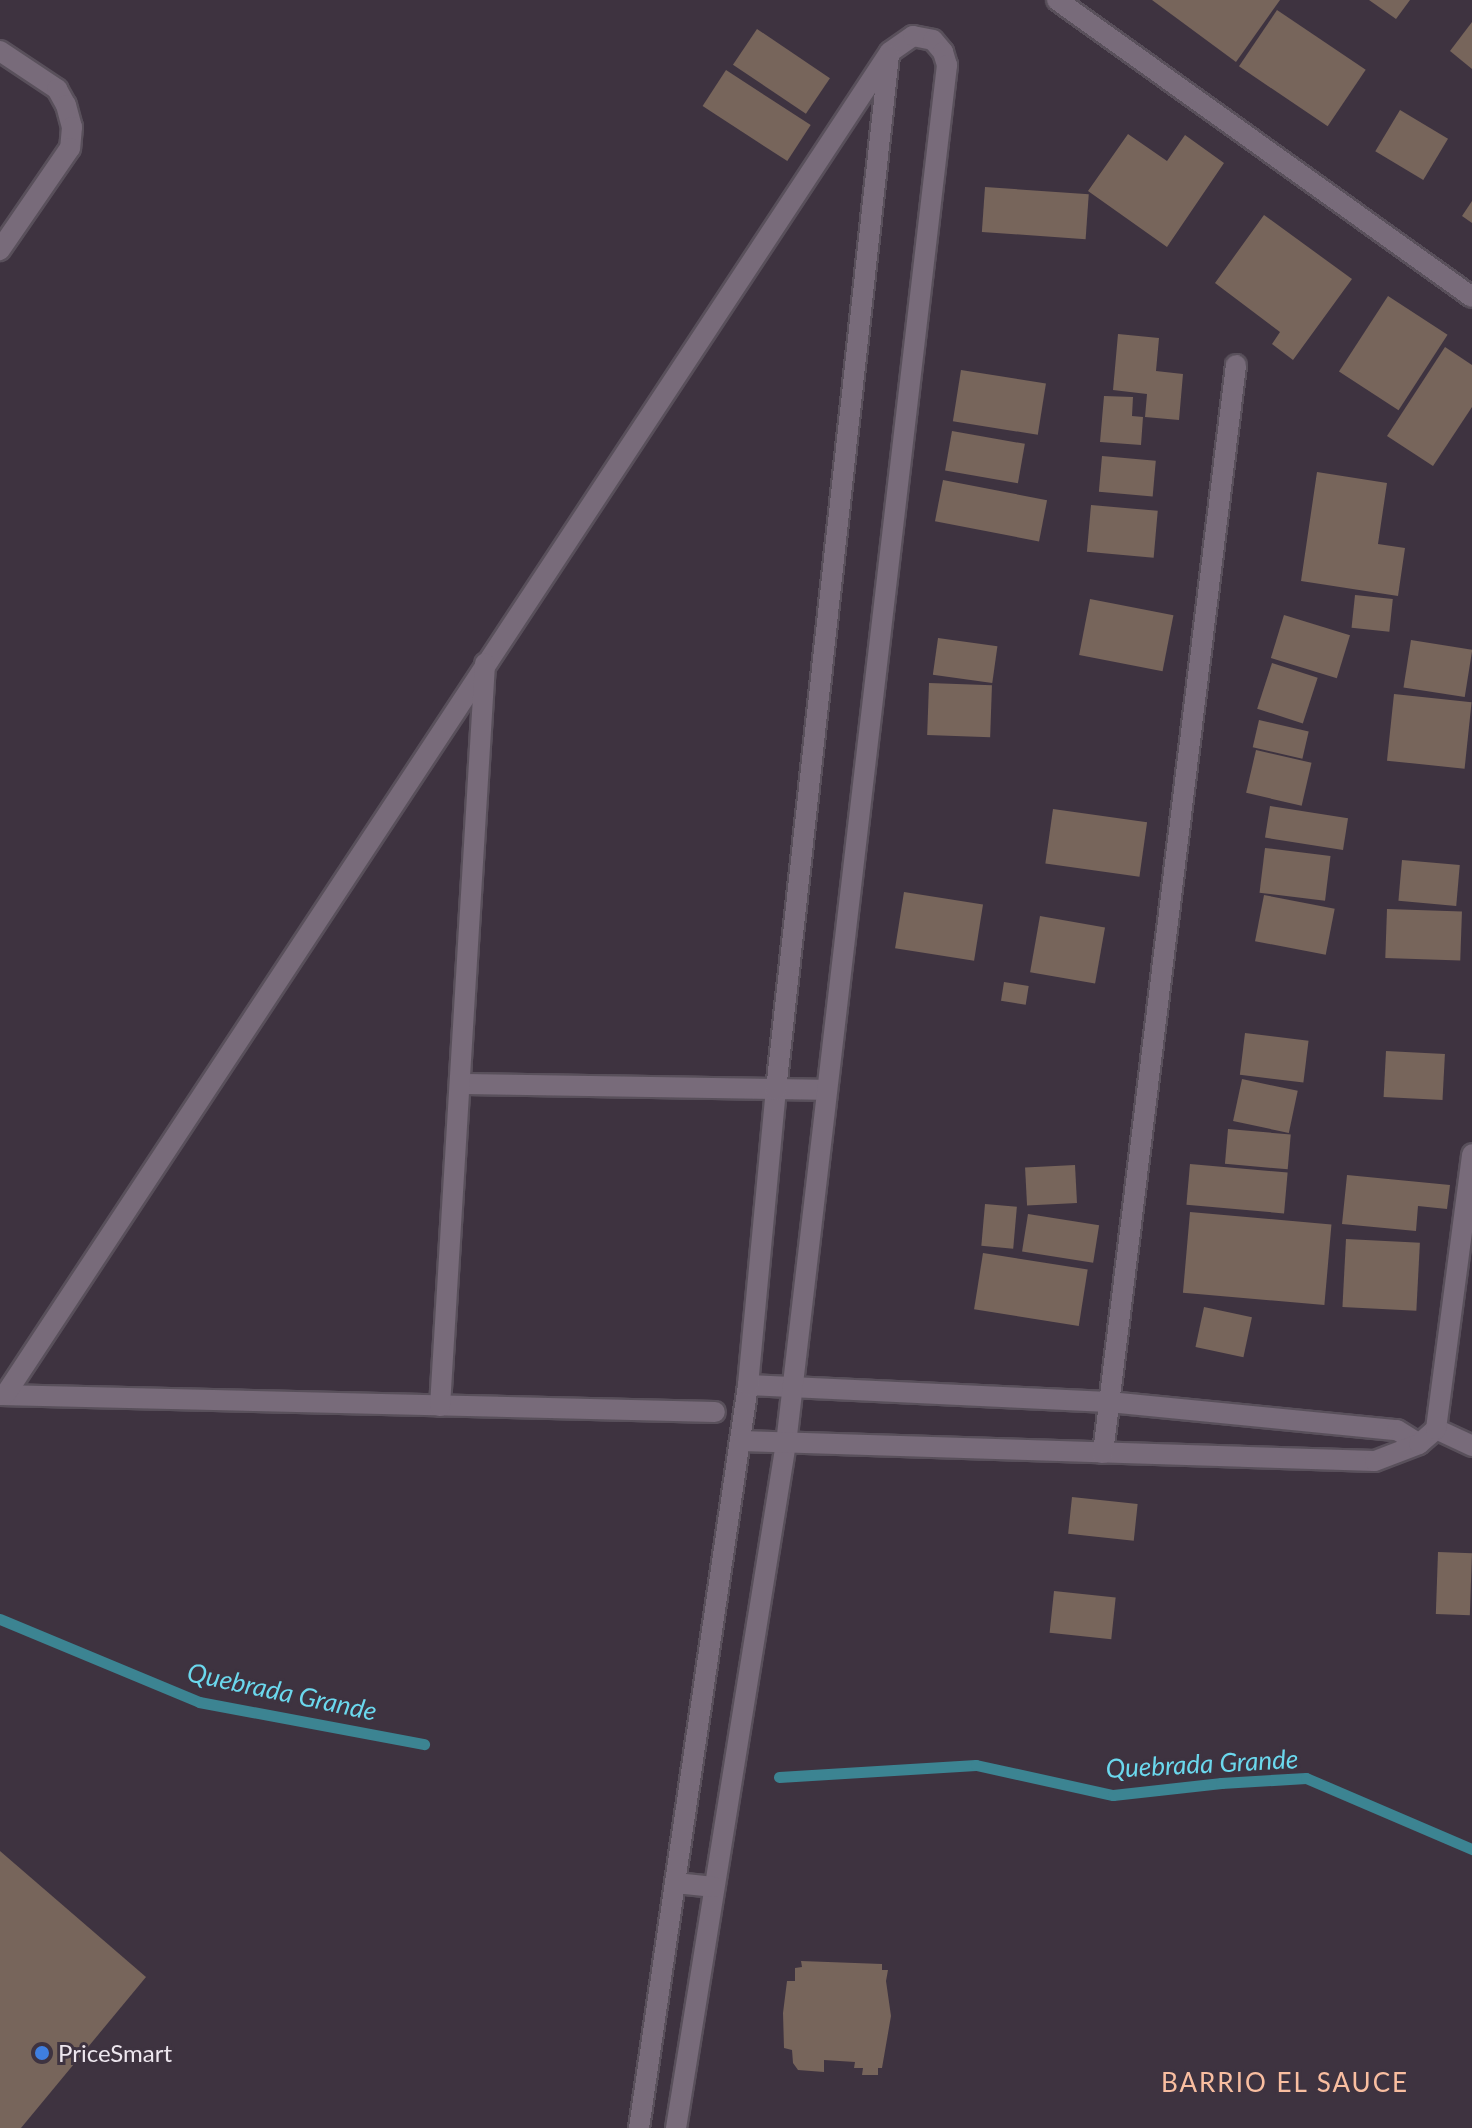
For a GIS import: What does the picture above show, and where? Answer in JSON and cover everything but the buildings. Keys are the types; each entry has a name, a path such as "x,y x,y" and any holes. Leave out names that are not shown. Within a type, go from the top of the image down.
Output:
{"street":[{"path":"1057,0 1472,297"},
{"path":"2,1395 890,52 913,36 933,40 943,52 947,65 790,1387 786,1443 676,2128"},
{"path":"0,51 57,89 66,105 72,127 70,148 0,250"},
{"path":"639,2128 748,1385 776,1090 890,52"},
{"path":"1103,1453 1236,365"},
{"path":"440,1406 485,662"},
{"path":"460,1084 826,1090"},
{"path":"741,1441 1375,1461 1419,1444 1436,1429 1472,1154"},
{"path":"748,1385 1109,1402 1397,1430 1419,1444"},
{"path":"2,1395 715,1412"},
{"path":"1436,1429 1472,1446"},
{"path":"676,1883 714,1887"}],"waterway":[{"name":"Quebrada Grande","path":"0,1619 199,1702 424,1744"},
{"name":"Quebrada Grande","path":"779,1777 976,1765 1113,1795 1221,1783 1306,1778 1472,1849"}],"place":[{"name":"PriceSmart","path":"42,2053"}],"district":[{"name":"BARRIO EL SAUCE","path":"1285,2083"}]}
